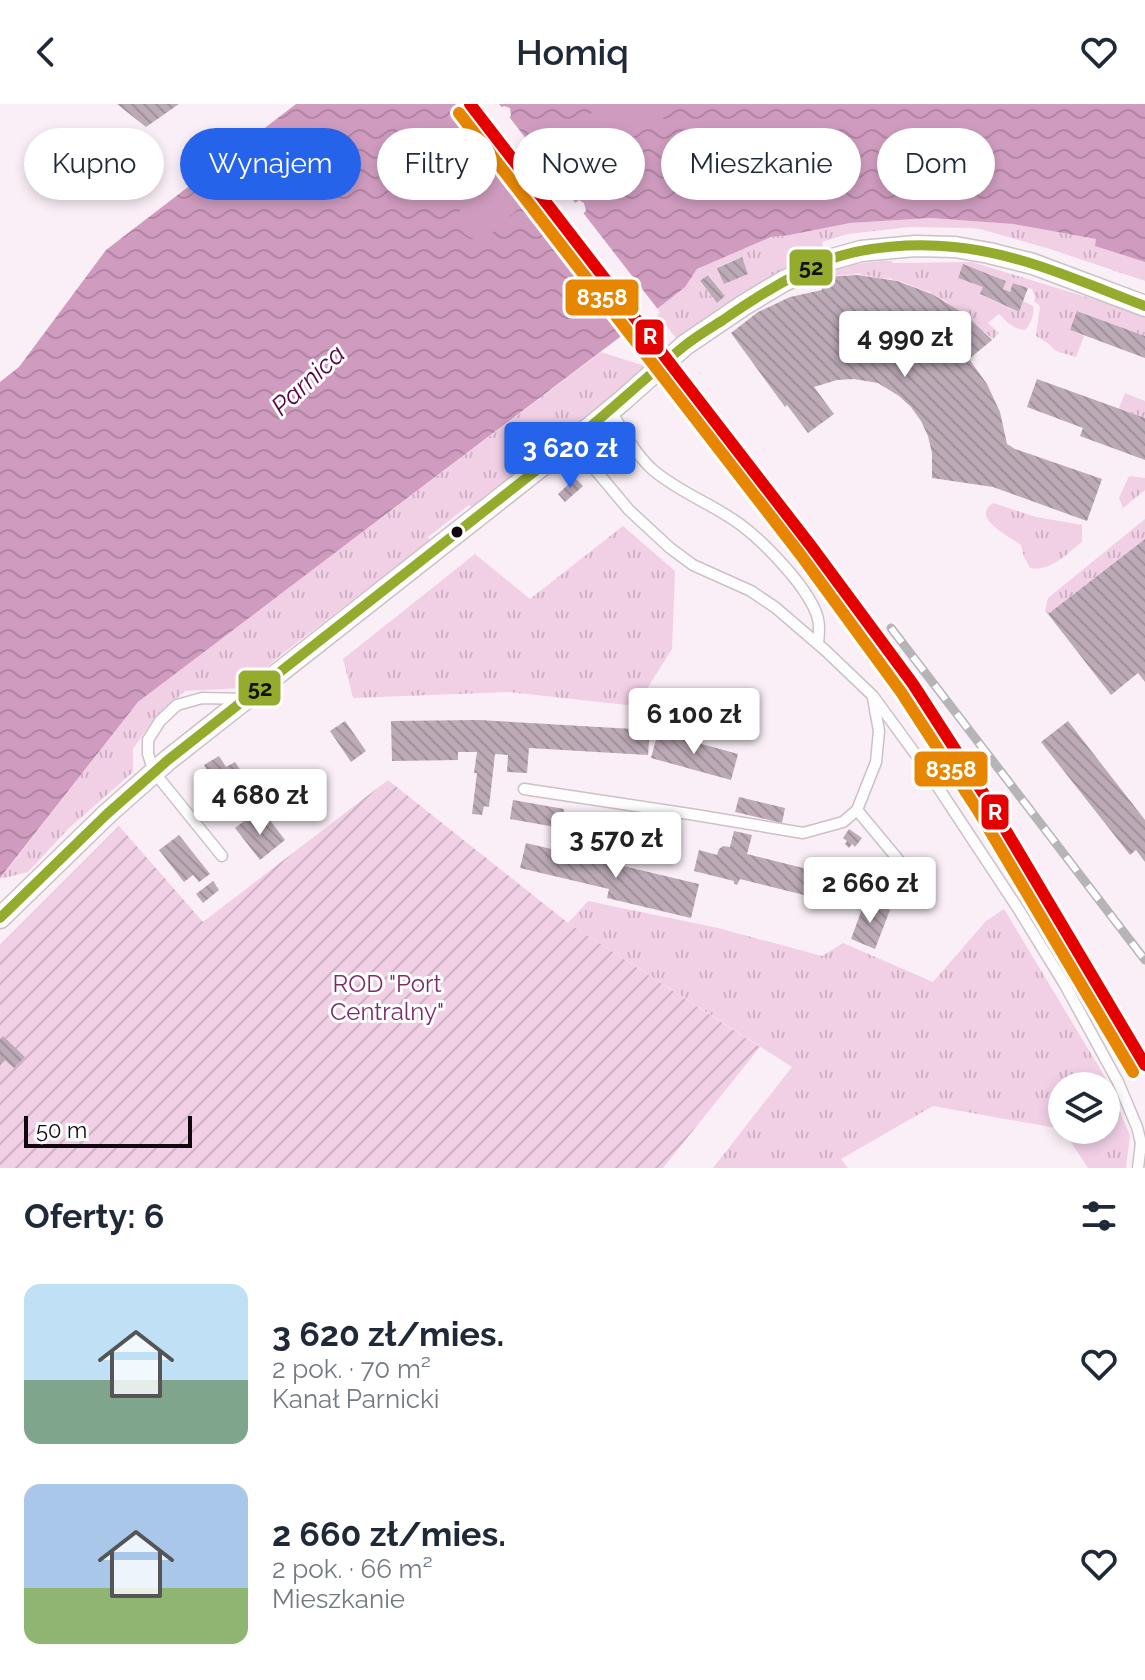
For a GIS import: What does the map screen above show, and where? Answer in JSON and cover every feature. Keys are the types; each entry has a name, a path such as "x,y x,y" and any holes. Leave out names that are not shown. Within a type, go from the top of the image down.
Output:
{"street":[{"path":"0,918 84,835 154,772 611,411 685,345 763,293 829,260 861,251 915,246 955,247 1033,264 1145,306"}],"lane":[{"path":"611,411 652,469 681,491 741,525 774,555 815,610 820,632 818,643"},
{"path":"572,442 629,510 670,548 693,565 751,591 776,608 873,696 922,763 1065,985 1118,1082 1137,1127 1143,1145 1138,1168"},
{"path":"524,789 803,833 843,822 857,810 876,762 879,731 873,696"},
{"path":"222,856 154,772 148,754 148,740 160,721 177,705 202,698 246,699"},
{"path":"857,810 916,881"}],"green space":[{"path":"930,218 1013,224 1097,239 1096,246 1145,262 1145,281 980,229 910,227 847,234 822,242 824,253 678,340 657,315 660,313 657,309 684,287 697,269 771,237 850,223","holes":["741,257 748,273 724,283 718,267","709,275 725,296 716,302 700,282"]},
{"path":"882,261 972,262 1145,317 1145,336 1078,311 1070,330 1084,336 1076,357 1056,351 1036,336 1040,306 1034,301 1032,289 1014,283 1010,292 1003,289 1006,281 963,264 958,278 983,287 981,295 1018,312 1023,301 1033,306 1032,319 1025,330 1014,327 999,314 988,323 999,333 993,339 963,312 931,292 896,279 859,273 820,275 838,266"},
{"path":"601,352 645,366 606,403 473,508 469,505 428,537 430,541 242,688 185,691 156,716 133,749 133,772 68,829 28,872 0,879 138,702"},
{"path":"1125,393 1145,401 1145,418 1119,408"},
{"path":"1129,476 1145,478 1145,490 1123,508 1119,498"},
{"path":"993,503 1036,517 1082,525 1082,542 1051,565 1030,568 1021,545 989,521 987,509"},
{"path":"1145,519 1145,539 1048,614 1045,611 1048,598"},
{"path":"623,526 675,571 672,649 636,706 509,692 353,698 343,659 475,554 530,599"},
{"name":"ROD \"Port Centralny\"","path":"388,780 568,923 760,1047 663,1168 0,1168 0,945 119,826 203,922"},
{"path":"588,901 718,928 822,956 843,943 933,982 986,921 1004,909 1102,1072 1048,1072 1048,1127 933,1106 841,1159 848,1168 713,1168 792,1067 568,923"},
{"path":"1120,1112 1130,1135 1126,1168 1088,1168 1072,1144 1120,1144"}],"water":[{"path":"296,104 1145,104 1145,262 1095,246 1096,239 1013,224 930,218 850,223 771,237 697,269 685,287 657,309 138,702 0,878 0,382 19,367 106,250 180,193 180,200 361,200 361,128 265,128","holes":["579,200 584,203 586,211 556,235 548,233 547,226"]}],"pier":[{"path":"456,104 499,104 504,110 479,128 474,128"},
{"path":"507,114 518,128 513,128 513,177 497,156 497,128 488,128"},
{"path":"531,200 573,200 577,205 552,228"},
{"path":"581,210 660,312 632,333 554,231"}],"building":[{"path":"117,104 179,104 146,127"},
{"path":"742,257 748,274 724,284 717,268"},
{"path":"963,264 1006,281 1003,289 1010,292 1013,283 1028,288 1019,312 980,294 983,287 958,278"},
{"path":"708,275 725,296 717,303 700,281"},
{"path":"820,275 858,275 897,281 932,294 963,313 992,340 969,359 987,384 1000,412 1007,444 1102,479 1087,521 993,487 932,478 932,453 921,421 899,396 878,383 837,380 814,387 834,414 808,433 731,333 758,312 790,297 822,290"},
{"path":"1077,311 1145,336 1145,358 1070,330"},
{"path":"1037,379 1145,418 1145,460 1080,436 1083,428 1027,407"},
{"path":"575,478 583,486 565,502 558,494"},
{"path":"1145,539 1145,682 1138,673 1111,695 1048,614"},
{"path":"479,720 650,730 648,755 529,748 527,773 507,772 508,755 495,754 489,807 484,806 482,815 472,814 477,752 458,752 458,760 392,761 391,721"},
{"path":"345,721 366,751 351,762 330,731"},
{"path":"1068,721 1145,820 1145,862 1136,850 1130,855 1041,742"},
{"path":"658,732 738,754 731,780 651,758"},
{"path":"219,756 226,767 235,762 245,777 226,788 217,773 211,777 204,765"},
{"path":"739,797 785,808 782,823 735,812"},
{"path":"513,800 564,809 561,828 510,819"},
{"path":"248,818 256,829 269,819 285,840 260,860 235,828"},
{"path":"849,829 862,838 855,847 852,844 849,848 843,838"},
{"path":"734,831 752,835 747,854 823,873 816,898 740,879 737,885 734,881 694,871 699,850 717,855 723,846 730,847"},
{"path":"179,835 210,874 199,882 193,875 184,882 159,850"},
{"path":"526,843 699,884 691,918 607,898 609,889 520,868"},
{"path":"213,881 219,890 203,903 196,894"},
{"path":"865,901 890,910 875,949 851,939"},
{"path":"3,1036 25,1057 14,1068 5,1060 0,1065 0,1039"}],"waterway":[{"name":"Parnica","path":"478,219 529,171 649,104"}],"railway":[{"path":"891,628 1145,960"}],"transit line":[{"name":"R","path":"470,104 811,546 913,684 989,802 1145,1065"},
{"name":"8358","path":"459,113 800,554 901,692 977,809 1133,1072"},
{"name":"52","path":"0,918 107,814 168,760 572,442 688,343 787,280 842,255 890,247 939,246 979,250 1027,262 1145,306"}]}
